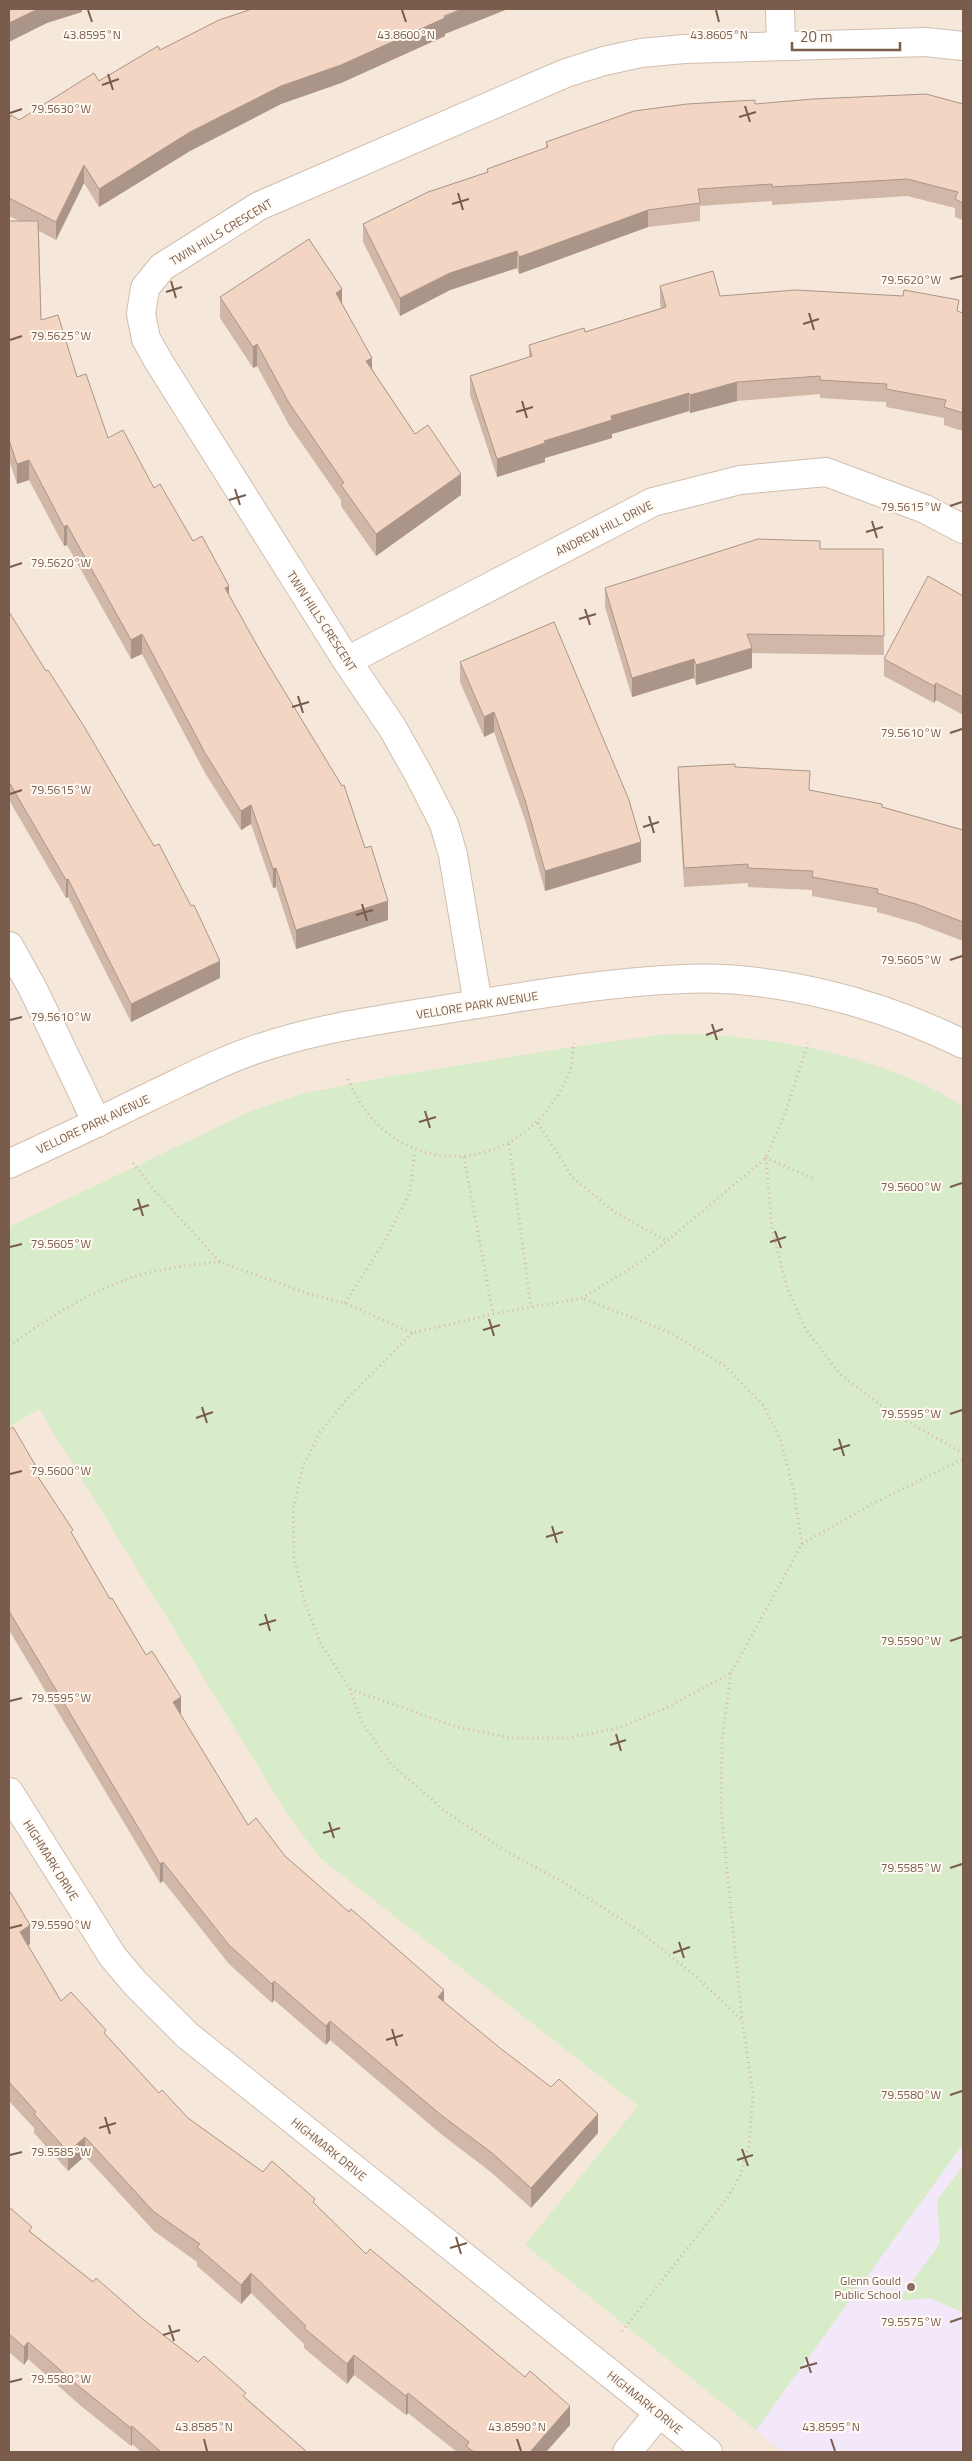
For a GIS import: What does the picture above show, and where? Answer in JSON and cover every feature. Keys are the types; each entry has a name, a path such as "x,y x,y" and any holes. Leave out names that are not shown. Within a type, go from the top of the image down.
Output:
{"street":[{"path":"780,9 781,46"},
{"name":"TWIN HILLS CRESCENT","path":"478,1004 459,886 444,824 392,727 346,661 158,362 146,339 141,314 145,288 162,267 259,206 566,74 604,61 641,53 684,49 926,42 963,46"},
{"name":"ANDREW HILL DRIVE","path":"346,661 653,502 740,480 826,472 925,509 963,530"},
{"path":"9,946 33,989 97,1123"},
{"name":"VELLORE PARK AVENUE","path":"9,1164 191,1077 263,1047 328,1030 478,1004 630,982 686,979 745,982 792,988 840,998 899,1016 963,1044"},
{"name":"HIGHMARK DRIVE","path":"9,1792 113,1957 135,1983 187,2035 708,2452"},
{"path":"627,2452 659,2413"}],"path":[{"path":"348,1079 352,1090 369,1114 387,1133 415,1151 464,1157 491,1151 509,1144 538,1123 570,1072 574,1043"},
{"path":"742,2020 692,1973 638,1930 561,1881 509,1853 446,1812 391,1764 361,1722 350,1689 322,1644 305,1603 294,1557 293,1509 303,1467 320,1432 348,1398 412,1333 493,1314 582,1298 642,1261 766,1158 787,1108 808,1043"},
{"path":"538,1123 572,1177 616,1213 667,1241"},
{"path":"509,1144 531,1307"},
{"path":"344,1303 386,1239 410,1192 415,1151"},
{"path":"464,1157 493,1314"},
{"path":"766,1158 812,1178"},
{"path":"766,1158 772,1229 786,1285 806,1330 840,1374 890,1411 963,1453"},
{"path":"133,1162 156,1192 220,1262"},
{"path":"9,1346 48,1318 88,1296 133,1277 179,1266 220,1262 309,1294 344,1303 412,1333"},
{"path":"582,1298 670,1333 725,1366 764,1406 781,1441 794,1492 802,1544"},
{"path":"622,2331 728,2197 740,2176 749,2145 753,2092 742,2020 721,1810 722,1740 730,1673 802,1544 872,1504 963,1459"},
{"path":"350,1689 456,1727 512,1738 568,1738 618,1728 668,1707 730,1673"}],"shaded area":[{"path":"9,9 963,9 963,2452 9,2452"},
{"name":"Glenn Gould Public School","path":"963,2144 963,2452 783,2452 756,2430"}],"green space":[{"path":"693,1034 762,1040 832,1053 900,1075 932,1089 963,1106 963,2144 756,2430 525,2245 638,2106 320,1858 286,1812 39,1409 9,1427 9,1227 249,1112 301,1094 392,1076 586,1045 659,1035"},
{"path":"963,2166 963,2310 962,2312 929,2298 898,2301 940,2243 937,2200"}],"building":[{"path":"9,9 38,9 9,23"},
{"path":"252,9 462,9 341,65 281,86 190,132 99,189 84,165 56,222 9,198 9,120 11,115 19,120 94,73 99,81 158,46 160,50 219,20"},
{"path":"926,94 963,104 963,203 955,199 958,192 907,179 772,187 772,184 698,189 700,203 648,210 519,257 517,251 450,273 400,298 363,224 428,192 488,172 487,169 548,147 546,142 634,111 687,104 755,100 755,104 813,99"},
{"path":"9,221 38,221 41,320 58,315 77,377 86,374 108,438 123,430 154,488 160,484 193,541 202,536 229,586 225,588 263,656 342,786 344,785 365,848 371,846 388,901 296,930 276,868 273,869 251,805 241,811 205,753 142,634 131,640 67,525 64,527 29,460 17,464 9,440"},
{"path":"309,239 342,289 336,293 372,358 366,361 415,434 428,425 461,474 376,534 341,485 344,483 289,403 257,344 253,347 220,297"},
{"path":"713,271 720,296 796,290 903,296 904,290 959,300 957,311 963,313 963,413 944,407 946,400 886,389 887,384 820,380 820,376 737,382 690,395 689,393 611,416 612,420 544,441 545,443 497,459 470,376 532,356 529,345 584,328 585,332 666,307 660,286"},
{"path":"758,539 820,541 820,549 883,549 884,636 747,634 752,648 696,665 694,659 632,678 605,588"},
{"path":"928,576 963,596 963,697 936,683 934,686 884,659"},
{"path":"9,612 85,728 154,846 159,844 191,906 194,905 220,961 131,1004 68,879 66,880 9,782"},
{"path":"554,622 629,800 641,842 545,871 525,800 494,712 484,717 460,662"},
{"path":"735,764 735,767 810,771 809,790 882,804 882,807 963,830 963,922 916,904 877,893 878,889 812,877 813,871 748,868 748,864 684,868 678,767"},
{"path":"13,1427 41,1475 38,1477 73,1530 71,1532 110,1599 112,1598 146,1655 152,1651 181,1697 173,1702 248,1825 256,1818 285,1856 349,1912 351,1909 444,1990 438,1997 551,2087 559,2079 598,2114 531,2188 492,2153 441,2115 330,2021 326,2026 274,1981 272,1984 229,1945 163,1862 160,1864 9,1611 9,1430"},
{"path":"9,1890 30,1925 20,1932 61,2001 71,1992 106,2030 104,2033 159,2093 162,2090 188,2118 263,2172 272,2161 315,2199 313,2202 366,2254 370,2249 525,2377 530,2371 570,2406 530,2452 474,2452 466,2446 469,2442 408,2393 406,2396 354,2355 347,2364 304,2328 306,2326 251,2273 241,2285 197,2247 200,2244 154,2212 85,2137 68,2152 34,2114 36,2112 9,2082"},
{"path":"9,2207 32,2227 29,2231 93,2282 96,2278 144,2320 198,2362 204,2356 246,2393 243,2396 307,2452 161,2452 132,2426 131,2428 81,2388 28,2342 24,2347 9,2334"}],"place":[{"name":"Glenn Gould Public School","path":"911,2287"}]}
